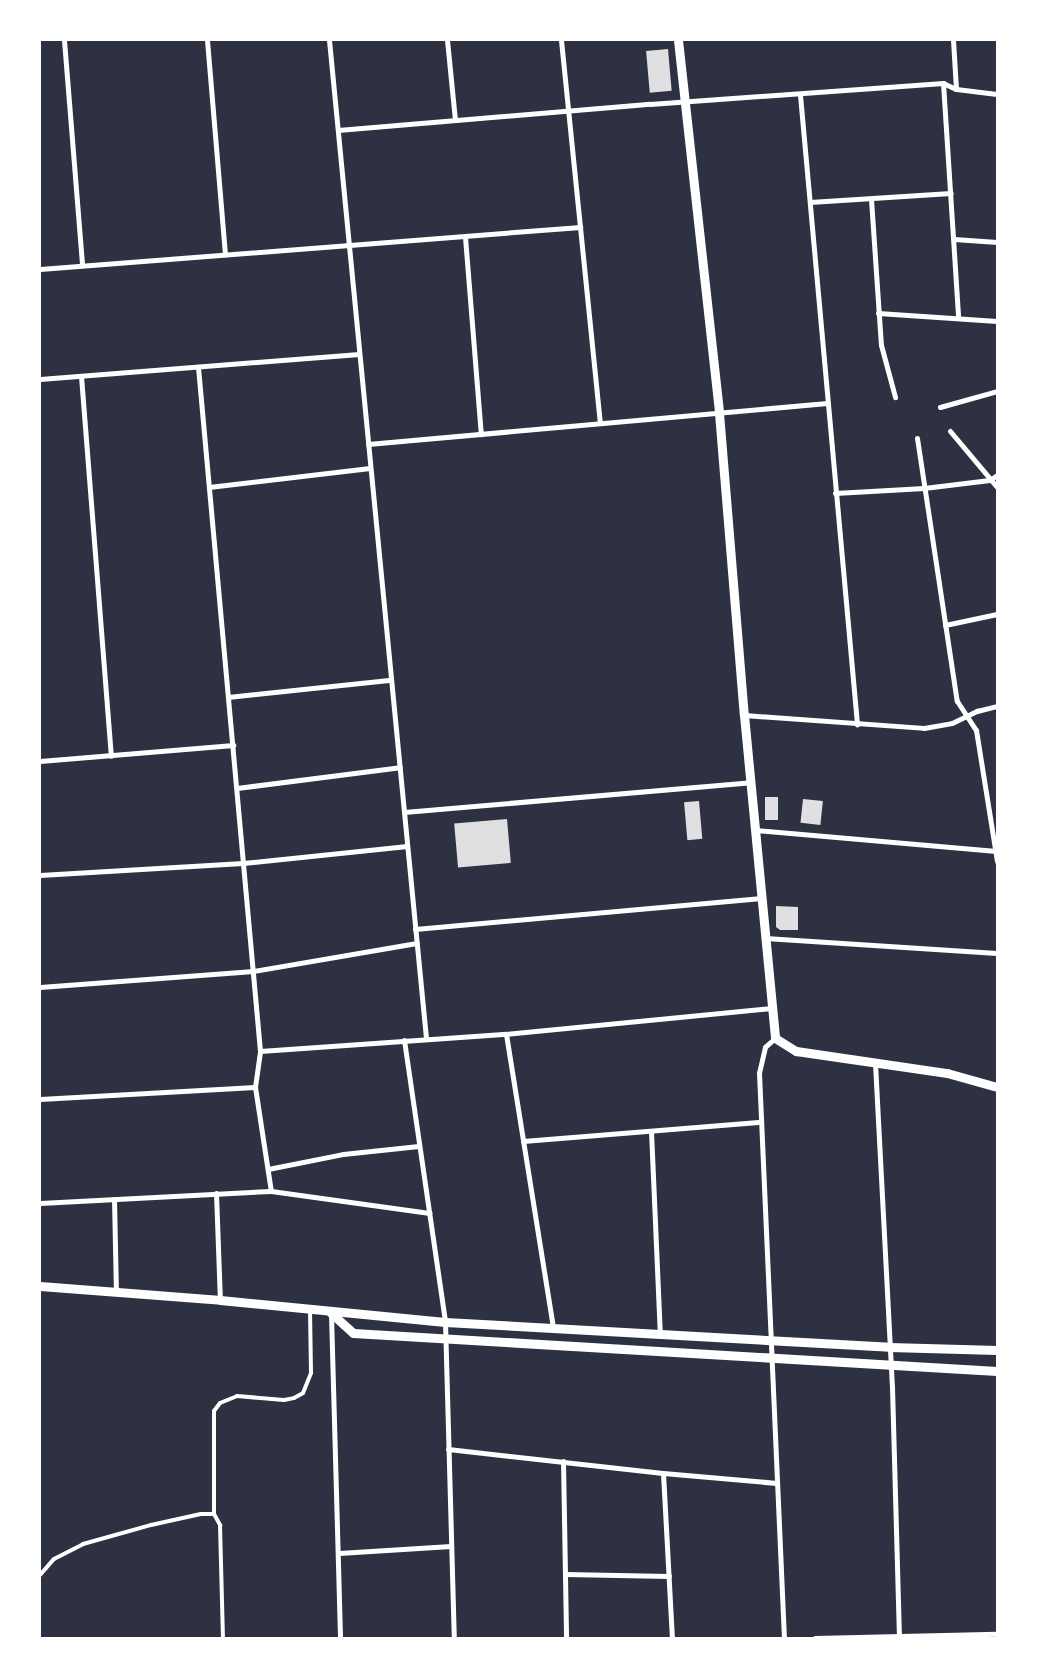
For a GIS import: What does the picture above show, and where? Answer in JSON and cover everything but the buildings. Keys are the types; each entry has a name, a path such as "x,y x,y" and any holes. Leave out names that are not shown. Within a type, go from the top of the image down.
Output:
{"street":[{"path":"64,40 82,265"},
{"path":"207,40 225,254"},
{"path":"329,40 426,1038"},
{"path":"447,40 455,120"},
{"path":"561,40 600,423"},
{"path":"678,40 719,412 744,715 775,1038"},
{"path":"953,40 956,89"},
{"path":"338,130 568,110 800,95 944,83 956,89 997,94"},
{"path":"944,83 958,318"},
{"path":"800,95 857,724"},
{"path":"810,202 951,193"},
{"path":"871,199 881,345 895,397"},
{"path":"40,268 580,227"},
{"path":"465,237 481,434"},
{"path":"954,239 997,242"},
{"path":"878,313 997,321"},
{"path":"40,379 359,354"},
{"path":"198,367 260,1051 255,1087 271,1191"},
{"path":"81,376 111,756"},
{"path":"940,407 997,391"},
{"path":"368,444 827,403"},
{"path":"950,430 997,487"},
{"path":"917,438 957,701 976,730 995,828 997,861"},
{"path":"209,487 370,468"},
{"path":"835,493 924,488 990,480 997,475"},
{"path":"945,625 997,614"},
{"path":"228,697 391,680"},
{"path":"744,715 924,728 952,723 997,706"},
{"path":"40,760 111,756 233,745"},
{"path":"237,788 400,767"},
{"path":"404,812 750,782"},
{"path":"755,830 996,851"},
{"path":"40,875 243,863 407,846"},
{"path":"415,929 762,898"},
{"path":"765,938 997,953"},
{"path":"40,988 253,971 417,943"},
{"path":"260,1051 426,1038 506,1034 772,1008"},
{"path":"506,1034 553,1328"},
{"path":"775,1038 796,1051 946,1073 997,1087"},
{"path":"775,1038 765,1047 760,1060 761,1122 784,1638"},
{"path":"404,1040 445,1322 454,1638"},
{"path":"875,1063 890,1364 899,1637"},
{"path":"40,1099 255,1087"},
{"path":"523,1141 761,1122"},
{"path":"651,1131 660,1334"},
{"path":"268,1169 343,1154 419,1146"},
{"path":"40,1203 271,1191 429,1213"},
{"path":"216,1193 220,1300"},
{"path":"114,1199 116,1292"},
{"path":"40,1286 220,1300 310,1311 445,1322 889,1347 997,1350"},
{"path":"331,1313 353,1333 997,1370"},
{"path":"331,1313 340,1638"},
{"path":"448,1449 663,1473 777,1483"},
{"path":"563,1461 566,1638"},
{"path":"663,1473 672,1638"},
{"path":"339,1553 451,1546"},
{"path":"565,1574 669,1576"},
{"path":"815,1638 997,1634"}],"lane":[{"path":"223,1638 220,1525 214,1514 214,1411 220,1402 237,1396 284,1400 294,1398 303,1393 311,1373 310,1311"},
{"path":"40,1575 54,1559 84,1544 151,1524 201,1514 214,1514"}]}
